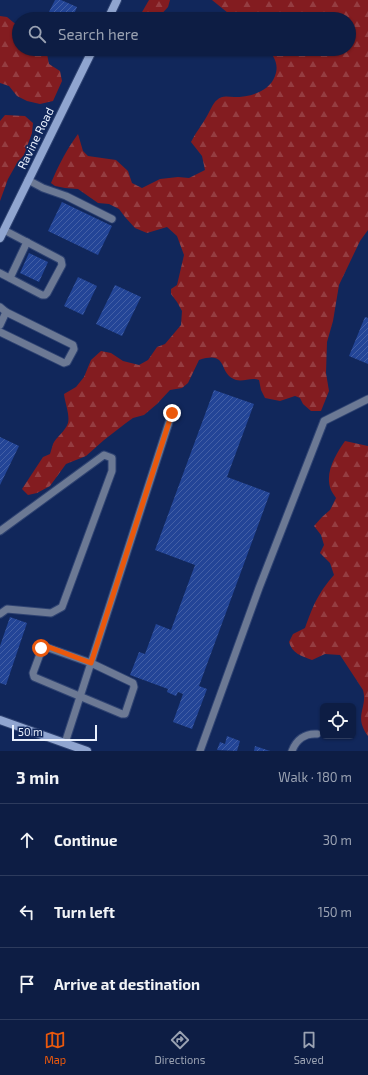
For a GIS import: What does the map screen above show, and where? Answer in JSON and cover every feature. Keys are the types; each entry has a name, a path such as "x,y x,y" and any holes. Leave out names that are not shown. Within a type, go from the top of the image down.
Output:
{"street":[{"path":"111,12 117,0"},
{"name":"Ravine Road","path":"0,238 90,56"},
{"path":"0,720 87,751"}],"lane":[{"path":"28,180 43,188 66,196 112,219"},
{"path":"0,274 42,295 45,295 62,265 61,260 4,230"},
{"path":"10,278 27,242"},
{"path":"0,307 6,312 73,345 74,349 67,362 64,363 0,332"},
{"path":"0,325 6,312"},
{"path":"200,751 259,588 324,421 368,399"},
{"path":"65,743 172,413"},
{"path":"0,531 104,455 112,458 112,471 62,607 51,613 7,609 0,614"},
{"path":"43,646 91,663 133,683 134,687 125,714 36,678 33,674 43,646"},
{"path":"292,751 295,743 309,733 317,734"}],"green space":[{"path":"149,0 170,0 168,7 163,12 142,12"},
{"path":"212,0 368,0 368,230 360,241 339,285 333,321 327,342 326,373 329,391 321,411 311,411 303,404 300,398 295,396 280,401 265,398 261,390 259,380 236,380 230,377 219,360 209,358 199,360 188,383 182,388 170,390 144,415 133,418 86,456 66,464 50,486 37,493 28,495 22,489 43,457 50,454 54,441 65,429 68,423 68,413 64,394 76,387 84,377 91,360 101,351 111,353 123,361 139,365 148,360 157,347 165,344 181,325 182,311 171,294 171,289 177,285 184,255 177,236 167,227 147,233 135,228 119,209 109,204 98,203 78,189 55,186 51,183 63,158 78,134 83,151 88,156 116,160 128,171 132,183 142,188 160,179 178,177 189,178 205,170 202,156 191,142 213,105 219,98 252,95 264,90 275,76 277,68 272,56 356,56 356,12 227,12"},
{"path":"0,16 7,17 12,21 12,56 47,56 49,64 60,71 62,81 53,101 40,104 27,101 17,96 9,86 0,83"},
{"path":"5,115 25,116 33,123 32,133 24,155 17,163 8,179 0,201 0,121"},
{"path":"345,441 368,446 368,736 364,729 361,717 364,702 363,690 340,655 325,654 312,660 292,649 289,642 293,634 305,628 316,600 334,575 330,563 320,553 324,545 321,535 314,526 330,510 336,498 329,484 330,470"}],"building":[{"path":"55,0 61,0 77,7 75,12 49,12"},
{"path":"62,202 112,226 98,255 48,231"},
{"path":"29,253 48,262 39,282 20,273"},
{"path":"78,277 97,286 83,315 64,306"},
{"path":"115,285 141,297 122,336 96,324"},
{"path":"365,317 368,318 368,364 349,356"},
{"path":"214,390 254,404 227,477 270,493 199,686 207,689 192,729 173,722 183,694 178,692 176,696 167,692 168,689 130,675 139,652 145,654 156,624 171,630 195,565 155,550"},
{"path":"0,437 19,446 0,485"},
{"path":"10,617 27,623 6,685 0,683 0,646"},
{"path":"227,736 240,741 237,751 217,750 220,742 225,744"},
{"path":"255,746 270,751 254,751"}],"route":[{"path":"41,648 46,646 91,663 172,413"}]}
